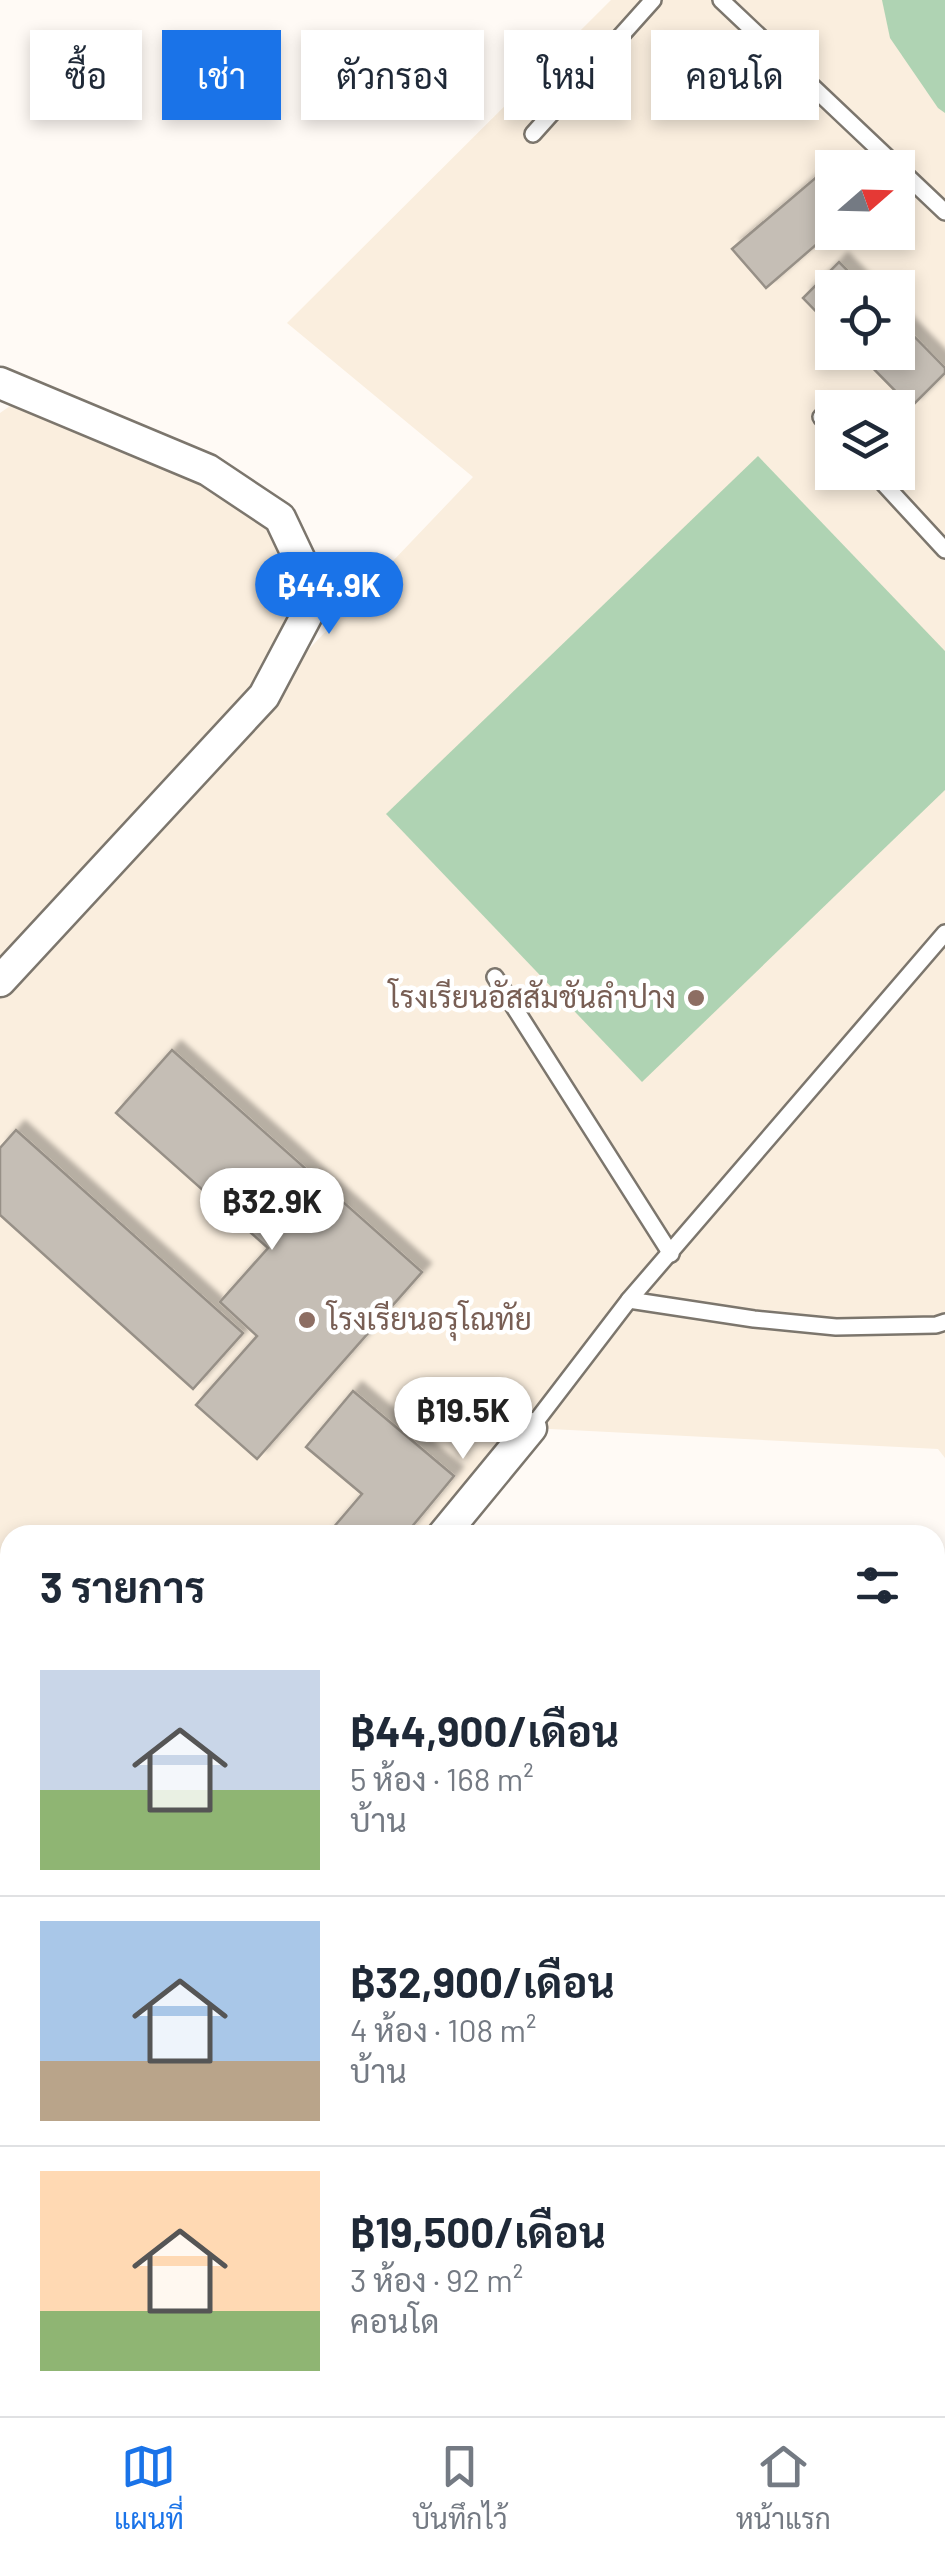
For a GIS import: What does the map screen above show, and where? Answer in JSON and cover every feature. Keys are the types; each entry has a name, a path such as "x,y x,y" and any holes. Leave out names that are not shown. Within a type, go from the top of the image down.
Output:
{"street":[{"path":"0,382 208,470 280,518 318,596 264,696 0,981"},
{"path":"451,1525 530,1428"}],"lane":[{"path":"533,134 652,0"},
{"path":"721,0 945,212"},
{"path":"890,490 945,550"},
{"path":"530,1428 629,1300 945,933"},
{"path":"496,976 671,1254"},
{"path":"629,1300 836,1328 945,1322"}],"shaded area":[{"path":"611,0 945,0 945,1458 938,1449 531,1428 454,1525 0,1525 0,413 27,394 280,518 317,596 268,692 473,477 287,323 504,107 504,120 631,120 631,30 581,30"}],"green space":[{"path":"882,0 945,0 945,113 890,38"},
{"path":"758,456 945,651 945,790 642,1082 386,814"}],"building":[{"path":"815,178 815,246 766,288 732,249"},
{"path":"839,262 847,270 831,270"},
{"path":"815,286 815,310 803,298"},
{"path":"915,337 945,368 945,373 915,403 915,390 894,390 875,370 915,370"},
{"path":"172,1050 422,1272 257,1459 196,1405 257,1336 220,1302 268,1248 116,1113"},
{"path":"16,1130 243,1333 193,1389 0,1215 0,1148"},
{"path":"353,1391 454,1476 413,1525 336,1525 362,1494 306,1447"}],"place":[{"name":"โรงเรียนอัสสัมชันลำปาง","path":"696,998"},
{"name":"โรงเรียนอรุโณทัย","path":"307,1320"}]}
